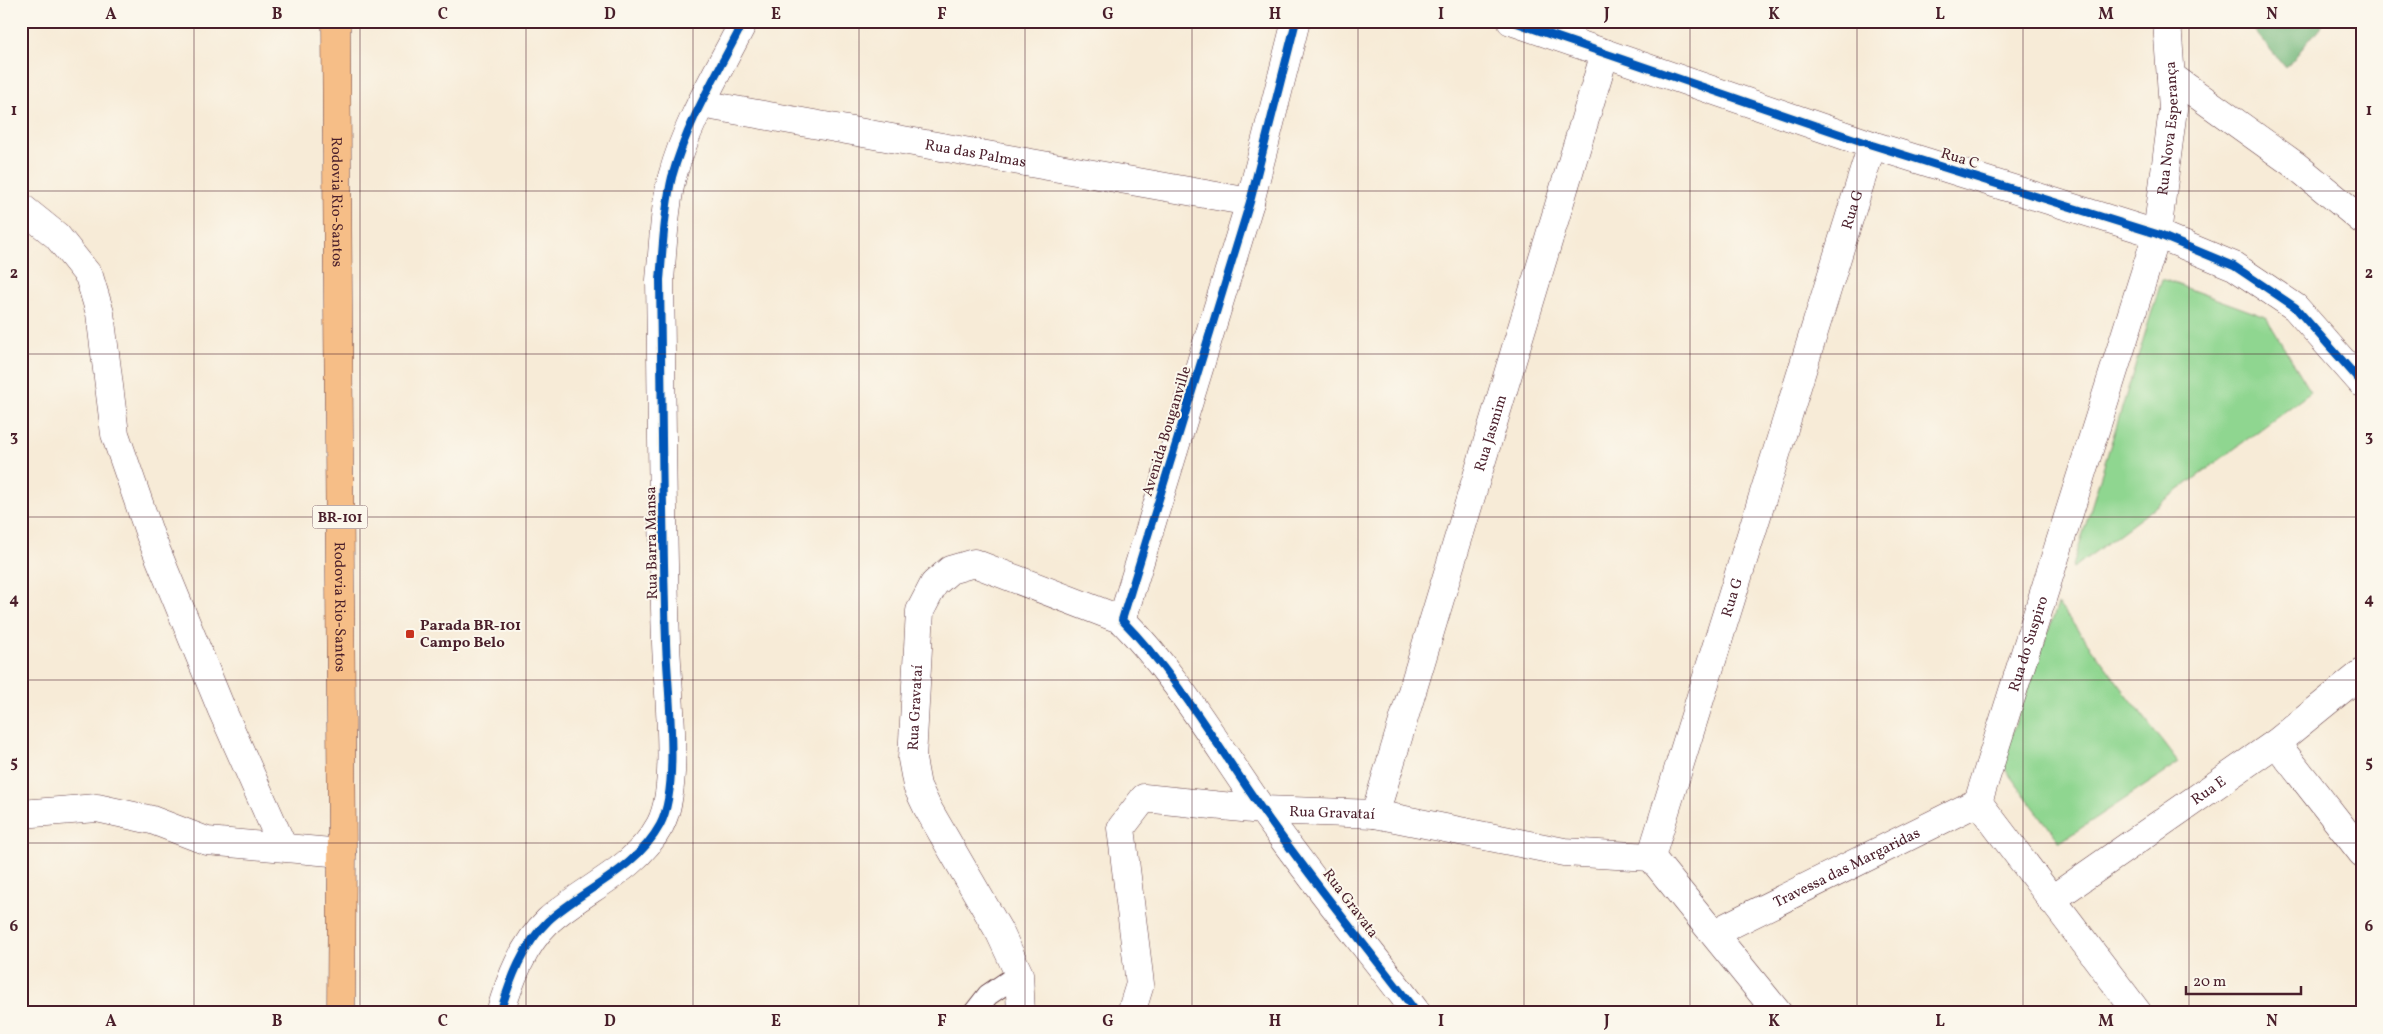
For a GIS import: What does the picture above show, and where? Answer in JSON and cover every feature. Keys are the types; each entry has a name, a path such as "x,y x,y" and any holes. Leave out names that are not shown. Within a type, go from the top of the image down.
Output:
{"highway":[{"name":"Rodovia Rio-Santos","path":"336,21 342,853 341,1013"}],"street":[{"name":"Rua Barra Mansa","path":"500,1013 508,985 531,942 548,922 636,858 660,825 666,806 672,765 666,641 660,280 672,179 701,104 744,21"},
{"name":"Avenida Bouganville","path":"1122,620 1250,202 1296,21"},
{"name":"Rua C","path":"1512,21 1872,145 2157,234 2234,266 2295,307 2362,383"},
{"name":"Rua Nova Esperança","path":"2157,234 2173,109 2167,21"},
{"name":"Rua Jasmim","path":"1374,814 1605,53"},
{"path":"2171,76 2294,165 2362,220"},
{"name":"Rua das Palmas","path":"701,104 1250,202"},
{"name":"Rua G","path":"1651,858 1872,145"},
{"path":"21,208 57,236 89,276 100,313 115,434 150,535 222,708 283,847"},
{"name":"Rua do Suspiro","path":"1978,802 2157,234"},
{"name":"Rua Gravataí","path":"1021,1013 1019,974 1000,933 927,807 917,786 912,758 920,611 934,584 950,570 974,563 1122,620"},
{"path":"1122,620 1151,650 1173,678 1262,810"},
{"name":"Rua E","path":"2051,900 2276,743 2362,673"},
{"path":"2276,743 2362,853"},
{"name":"Rua Gravataí","path":"1130,1013 1140,984 1121,828 1144,798 1262,810 1374,814 1564,852 1651,858"},
{"path":"1978,802 2138,1013"},
{"name":"Travessa das Margaridas","path":"1714,933 1978,802"},
{"path":"21,814 97,808 152,820 207,841 342,853"},
{"name":"Rua Gravata","path":"1262,810 1417,1013"},
{"path":"1651,858 1778,1013"}],"lane":[{"path":"974,1013 988,994 1019,974"}],"green space":[{"path":"2251,21 2325,21 2286,68 2253,29"},
{"path":"2162,279 2266,317 2311,392 2072,569"},
{"path":"2058,604 2179,763 2060,842 2001,764"}],"cycle path":[{"path":"500,1013 518,964 539,930 562,909 608,878 637,855 660,825 666,808 670,786 671,736 666,642 662,461 660,280 664,228 667,202 678,157 704,98 744,21"},
{"path":"1296,21 1250,202 1122,620 1161,664 1261,808 1318,886 1417,1013"},
{"path":"1511,21 1872,145 2157,234 2234,266 2295,307 2362,383"}],"place":[{"name":"Parada BR-101 Campo Belo","path":"410,634"}]}
